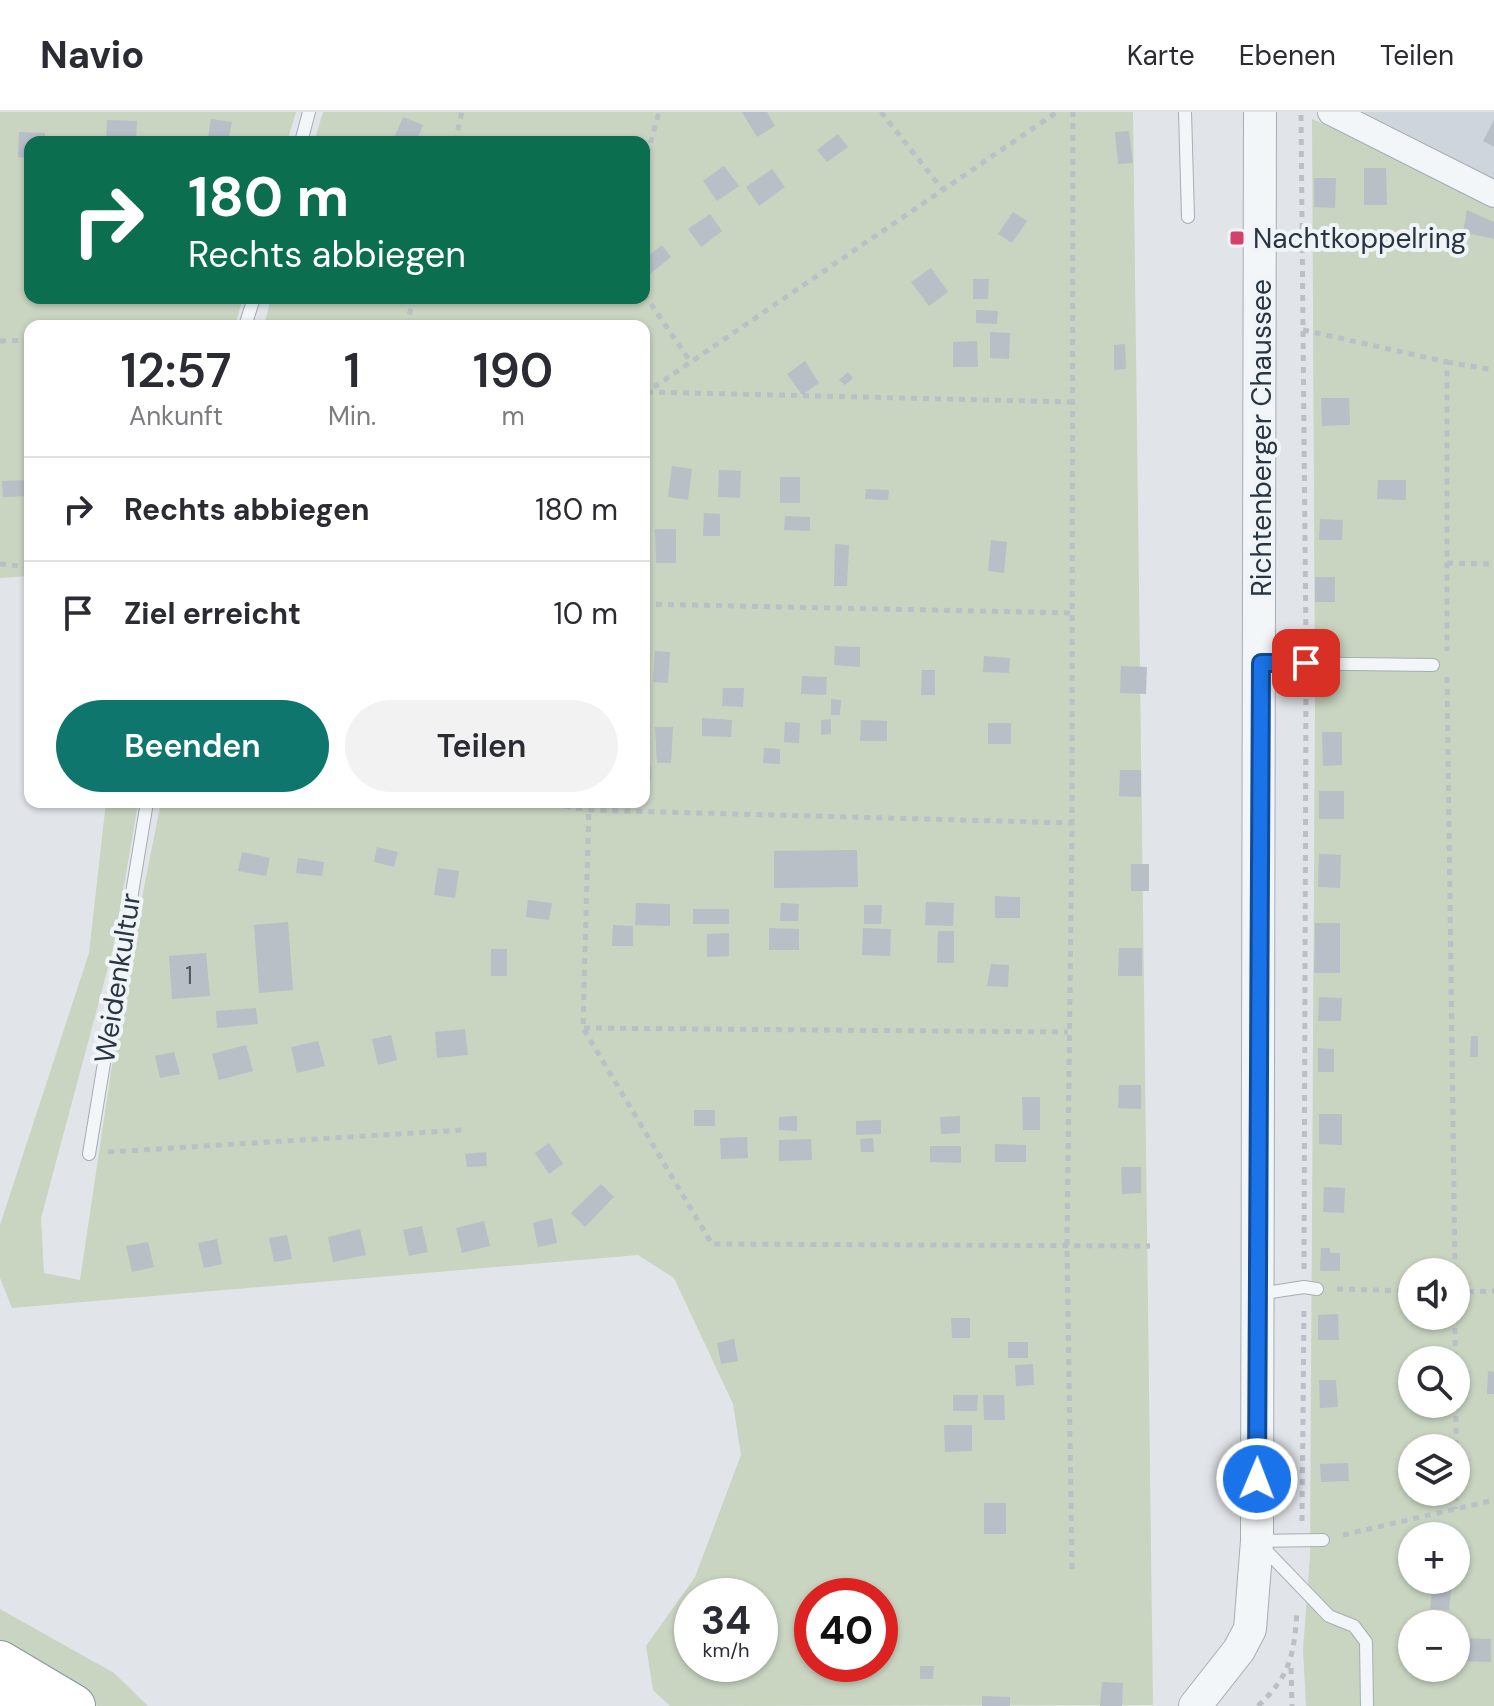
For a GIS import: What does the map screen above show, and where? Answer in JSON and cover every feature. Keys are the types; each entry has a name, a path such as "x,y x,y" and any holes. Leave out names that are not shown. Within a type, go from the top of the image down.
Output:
{"highway":[{"path":"0,1662 74,1706"},
{"path":"0,1700 12,1706"}],"street":[{"name":"Richtenberger Chaussee","path":"1195,1706 1239,1650 1250,1629 1257,1541 1260,112"},
{"path":"1331,112 1494,194"}],"lane":[{"path":"303,136 309,112"},
{"path":"1185,112 1188,217"},
{"path":"1261,663 1433,665"},
{"name":"Weidenkultur","path":"89,1154 146,808"},
{"path":"1259,1294 1311,1288"},
{"path":"1257,1541 1323,1540"},
{"path":"1257,1541 1329,1616 1354,1626 1366,1642 1367,1706"}],"path":[{"path":"456,136 462,112"},
{"path":"650,144 659,112"},
{"path":"881,112 942,189"},
{"path":"650,389 1057,112"},
{"path":"1072,1569 1067,1245 1072,823 1073,112"},
{"path":"1301,112 1311,1288 1302,1541"},
{"path":"650,303 690,361"},
{"path":"1303,330 1494,370"},
{"path":"0,341 24,340"},
{"path":"1447,362 1447,657"},
{"path":"650,393 1073,402"},
{"path":"1447,563 1494,564"},
{"path":"0,564 24,566"},
{"path":"650,604 1073,613"},
{"path":"1447,672 1455,1258"},
{"path":"577,808 1072,823"},
{"path":"589,810 583,1028 712,1244 1150,1246"},
{"path":"583,1028 1068,1032"},
{"path":"89,1154 462,1130"},
{"path":"1311,1288 1398,1291"},
{"path":"1470,1292 1494,1291"},
{"path":"1323,1540 1494,1500"},
{"path":"1292,1706 1291,1663 1299,1588"},
{"path":"1258,1706 1284,1679 1291,1663"}],"shaded area":[{"path":"1354,112 1494,112 1494,190"}],"green space":[{"path":"0,112 296,112 289,136 24,136 24,304 241,304 237,320 24,320 24,576 0,578"},
{"path":"323,112 1133,112 1153,1705 670,1706 653,1690 646,1646 674,1607 674,1682 778,1682 778,1578 694,1578 741,1455 733,1404 674,1278 638,1255 12,1308 0,1278 0,1225 89,953 105,808 137,808 113,949 41,1218 44,1273 80,1280 122,998 160,808 650,808 650,320 266,320 270,304 650,304 650,136 316,136"},
{"path":"1312,119 1494,199 1494,1706 1306,1706 1303,1650 1310,1556 1315,702"},
{"path":"0,1609 114,1673 148,1706 98,1706 72,1687 0,1647"}],"building":[{"path":"742,112 767,112 775,126 757,137"},
{"path":"403,117 423,125 418,136 395,136"},
{"path":"211,119 232,122 229,136 208,136"},
{"path":"107,120 137,121 136,136 106,136"},
{"path":"1494,120 1494,147 1483,141"},
{"path":"1129,131 1133,163 1118,164 1115,132"},
{"path":"19,132 45,133 45,136 24,136 24,158 18,157"},
{"path":"838,134 848,147 827,162 817,150"},
{"path":"724,166 739,186 717,201 703,181"},
{"path":"1364,168 1386,168 1387,205 1364,205"},
{"path":"772,169 785,187 759,206 746,187"},
{"path":"1314,178 1336,178 1335,208 1314,207"},
{"path":"1467,210 1494,222 1494,239 1463,232"},
{"path":"1013,212 1027,221 1012,243 998,234"},
{"path":"710,214 722,231 701,247 688,229"},
{"path":"662,245 671,257 650,274 650,254"},
{"path":"931,268 948,292 929,306 911,282"},
{"path":"973,279 989,279 988,299 973,299"},
{"path":"976,310 998,311 997,324 976,323"},
{"path":"990,332 1010,333 1009,359 990,358"},
{"path":"977,341 978,367 953,367 953,342"},
{"path":"1125,344 1126,369 1114,370 1114,345"},
{"path":"805,361 819,383 802,395 787,374"},
{"path":"848,372 853,378 845,385 839,380"},
{"path":"1321,398 1349,398 1350,425 1322,426"},
{"path":"672,466 692,469 688,500 668,497"},
{"path":"719,470 741,471 740,498 718,497"},
{"path":"780,477 800,477 800,503 780,503"},
{"path":"24,480 24,496 3,497 2,481"},
{"path":"1378,480 1406,480 1406,500 1377,499"},
{"path":"866,489 889,490 888,500 865,499"},
{"path":"704,513 720,514 720,536 703,536"},
{"path":"785,516 810,517 810,531 784,530"},
{"path":"1320,519 1343,520 1342,540 1319,540"},
{"path":"655,529 676,529 676,563 656,563"},
{"path":"991,540 1007,542 1004,573 988,571"},
{"path":"835,544 849,545 847,586 834,586"},
{"path":"1315,577 1335,577 1335,602 1315,602"},
{"path":"835,646 860,647 860,667 834,665"},
{"path":"655,651 670,652 668,683 653,682"},
{"path":"984,656 1010,658 1009,673 983,672"},
{"path":"1121,666 1147,667 1146,694 1120,693"},
{"path":"922,670 935,670 935,695 921,695"},
{"path":"802,676 827,677 826,695 801,694"},
{"path":"723,688 744,688 743,707 722,706"},
{"path":"831,699 841,700 840,715 831,715"},
{"path":"702,718 732,720 731,737 702,736"},
{"path":"831,719 831,734 821,735 821,720"},
{"path":"861,720 887,721 887,741 860,741"},
{"path":"785,722 800,723 799,743 784,742"},
{"path":"988,723 1011,723 1011,744 988,744"},
{"path":"655,727 673,727 671,763 657,763"},
{"path":"1322,732 1342,732 1342,765 1323,766"},
{"path":"764,748 780,749 780,764 763,763"},
{"path":"1120,770 1141,770 1141,797 1119,796"},
{"path":"1319,791 1344,791 1344,819 1319,819"},
{"path":"377,847 398,852 394,867 374,862"},
{"path":"857,850 858,887 774,888 774,851"},
{"path":"242,852 270,858 266,876 238,871"},
{"path":"1319,854 1341,855 1340,888 1318,887"},
{"path":"298,858 324,862 322,876 296,873"},
{"path":"1131,864 1149,864 1149,891 1131,891"},
{"path":"438,868 459,871 455,898 434,895"},
{"path":"995,896 1020,897 1020,918 995,918"},
{"path":"528,900 552,903 549,920 526,917"},
{"path":"926,902 954,903 953,926 925,925"},
{"path":"636,903 670,904 670,926 635,925"},
{"path":"781,903 799,904 798,921 780,921"},
{"path":"864,905 882,905 881,924 864,924"},
{"path":"693,909 729,909 729,924 693,924"},
{"path":"288,922 293,990 259,993 254,925"},
{"path":"1315,923 1340,923 1340,973 1314,973"},
{"path":"613,925 633,926 633,946 612,946"},
{"path":"769,928 799,929 799,950 769,950"},
{"path":"863,928 891,929 890,956 862,955"},
{"path":"938,931 954,931 954,963 937,963"},
{"path":"729,933 729,956 707,957 707,934"},
{"path":"1119,948 1142,948 1142,976 1118,976"},
{"path":"491,949 507,949 507,976 491,976"},
{"path":"206,953 210,996 172,999 169,956"},
{"path":"991,964 1009,965 1008,987 987,986"},
{"path":"1319,997 1342,998 1341,1021 1318,1021"},
{"path":"256,1008 258,1024 217,1028 216,1011"},
{"path":"465,1029 468,1055 437,1058 435,1032"},
{"path":"391,1035 397,1060 378,1065 372,1039"},
{"path":"1471,1036 1478,1036 1478,1057 1470,1057"},
{"path":"318,1041 325,1066 297,1073 291,1047"},
{"path":"246,1045 253,1071 219,1080 212,1054"},
{"path":"1318,1048 1334,1049 1334,1072 1318,1072"},
{"path":"174,1052 180,1074 160,1078 155,1056"},
{"path":"1119,1085 1141,1085 1141,1109 1118,1108"},
{"path":"1022,1097 1040,1097 1040,1130 1023,1130"},
{"path":"694,1110 715,1110 715,1126 694,1126"},
{"path":"1319,1114 1342,1114 1342,1145 1319,1144"},
{"path":"797,1116 797,1131 779,1130 779,1117"},
{"path":"960,1116 960,1133 941,1134 940,1117"},
{"path":"881,1120 881,1134 856,1135 856,1121"},
{"path":"747,1137 748,1158 721,1159 720,1138"},
{"path":"873,1138 874,1152 861,1152 860,1139"},
{"path":"811,1139 812,1160 779,1161 779,1140"},
{"path":"549,1143 563,1164 549,1174 535,1153"},
{"path":"995,1144 1026,1145 1026,1162 995,1162"},
{"path":"930,1146 961,1146 961,1163 930,1162"},
{"path":"486,1152 487,1166 467,1167 465,1154"},
{"path":"1121,1167 1141,1167 1141,1193 1122,1194"},
{"path":"601,1184 614,1197 585,1227 571,1213"},
{"path":"1324,1187 1345,1188 1344,1213 1323,1212"},
{"path":"552,1218 557,1243 538,1247 533,1223"},
{"path":"484,1221 490,1246 462,1253 456,1228"},
{"path":"422,1226 428,1252 409,1256 403,1230"},
{"path":"360,1229 366,1255 333,1262 328,1237"},
{"path":"287,1235 292,1259 274,1262 269,1238"},
{"path":"217,1239 222,1264 204,1268 198,1243"},
{"path":"148,1242 154,1267 132,1272 126,1246"},
{"path":"1321,1248 1330,1248 1330,1253 1340,1253 1340,1271 1320,1271"},
{"path":"1338,1314 1339,1340 1318,1340 1318,1315"},
{"path":"951,1318 970,1318 970,1338 952,1338"},
{"path":"734,1339 738,1361 721,1364 717,1343"},
{"path":"1008,1342 1028,1342 1028,1358 1008,1358"},
{"path":"1033,1364 1034,1385 1016,1386 1015,1365"},
{"path":"1488,1371 1494,1372 1494,1394 1487,1394"},
{"path":"1319,1380 1336,1380 1338,1407 1320,1408"},
{"path":"953,1395 978,1395 977,1411 953,1411"},
{"path":"983,1395 1004,1395 1005,1420 984,1420"},
{"path":"944,1425 972,1425 972,1451 945,1452"},
{"path":"1348,1463 1349,1481 1321,1482 1320,1464"},
{"path":"984,1503 1006,1503 1006,1534 984,1534"},
{"path":"1432,1594 1451,1594 1449,1610 1430,1609"},
{"path":"1470,1638 1491,1639 1491,1662 1470,1661"},
{"path":"920,1666 934,1666 933,1679 920,1679"},
{"path":"1102,1682 1123,1683 1122,1706 1100,1706"},
{"path":"982,1696 1010,1697 1010,1706 982,1706"}],"place":[{"name":"Nachtkoppelring","path":"1237,238"}],"route":[{"path":"1257,1479 1261,663 1306,663"}]}
